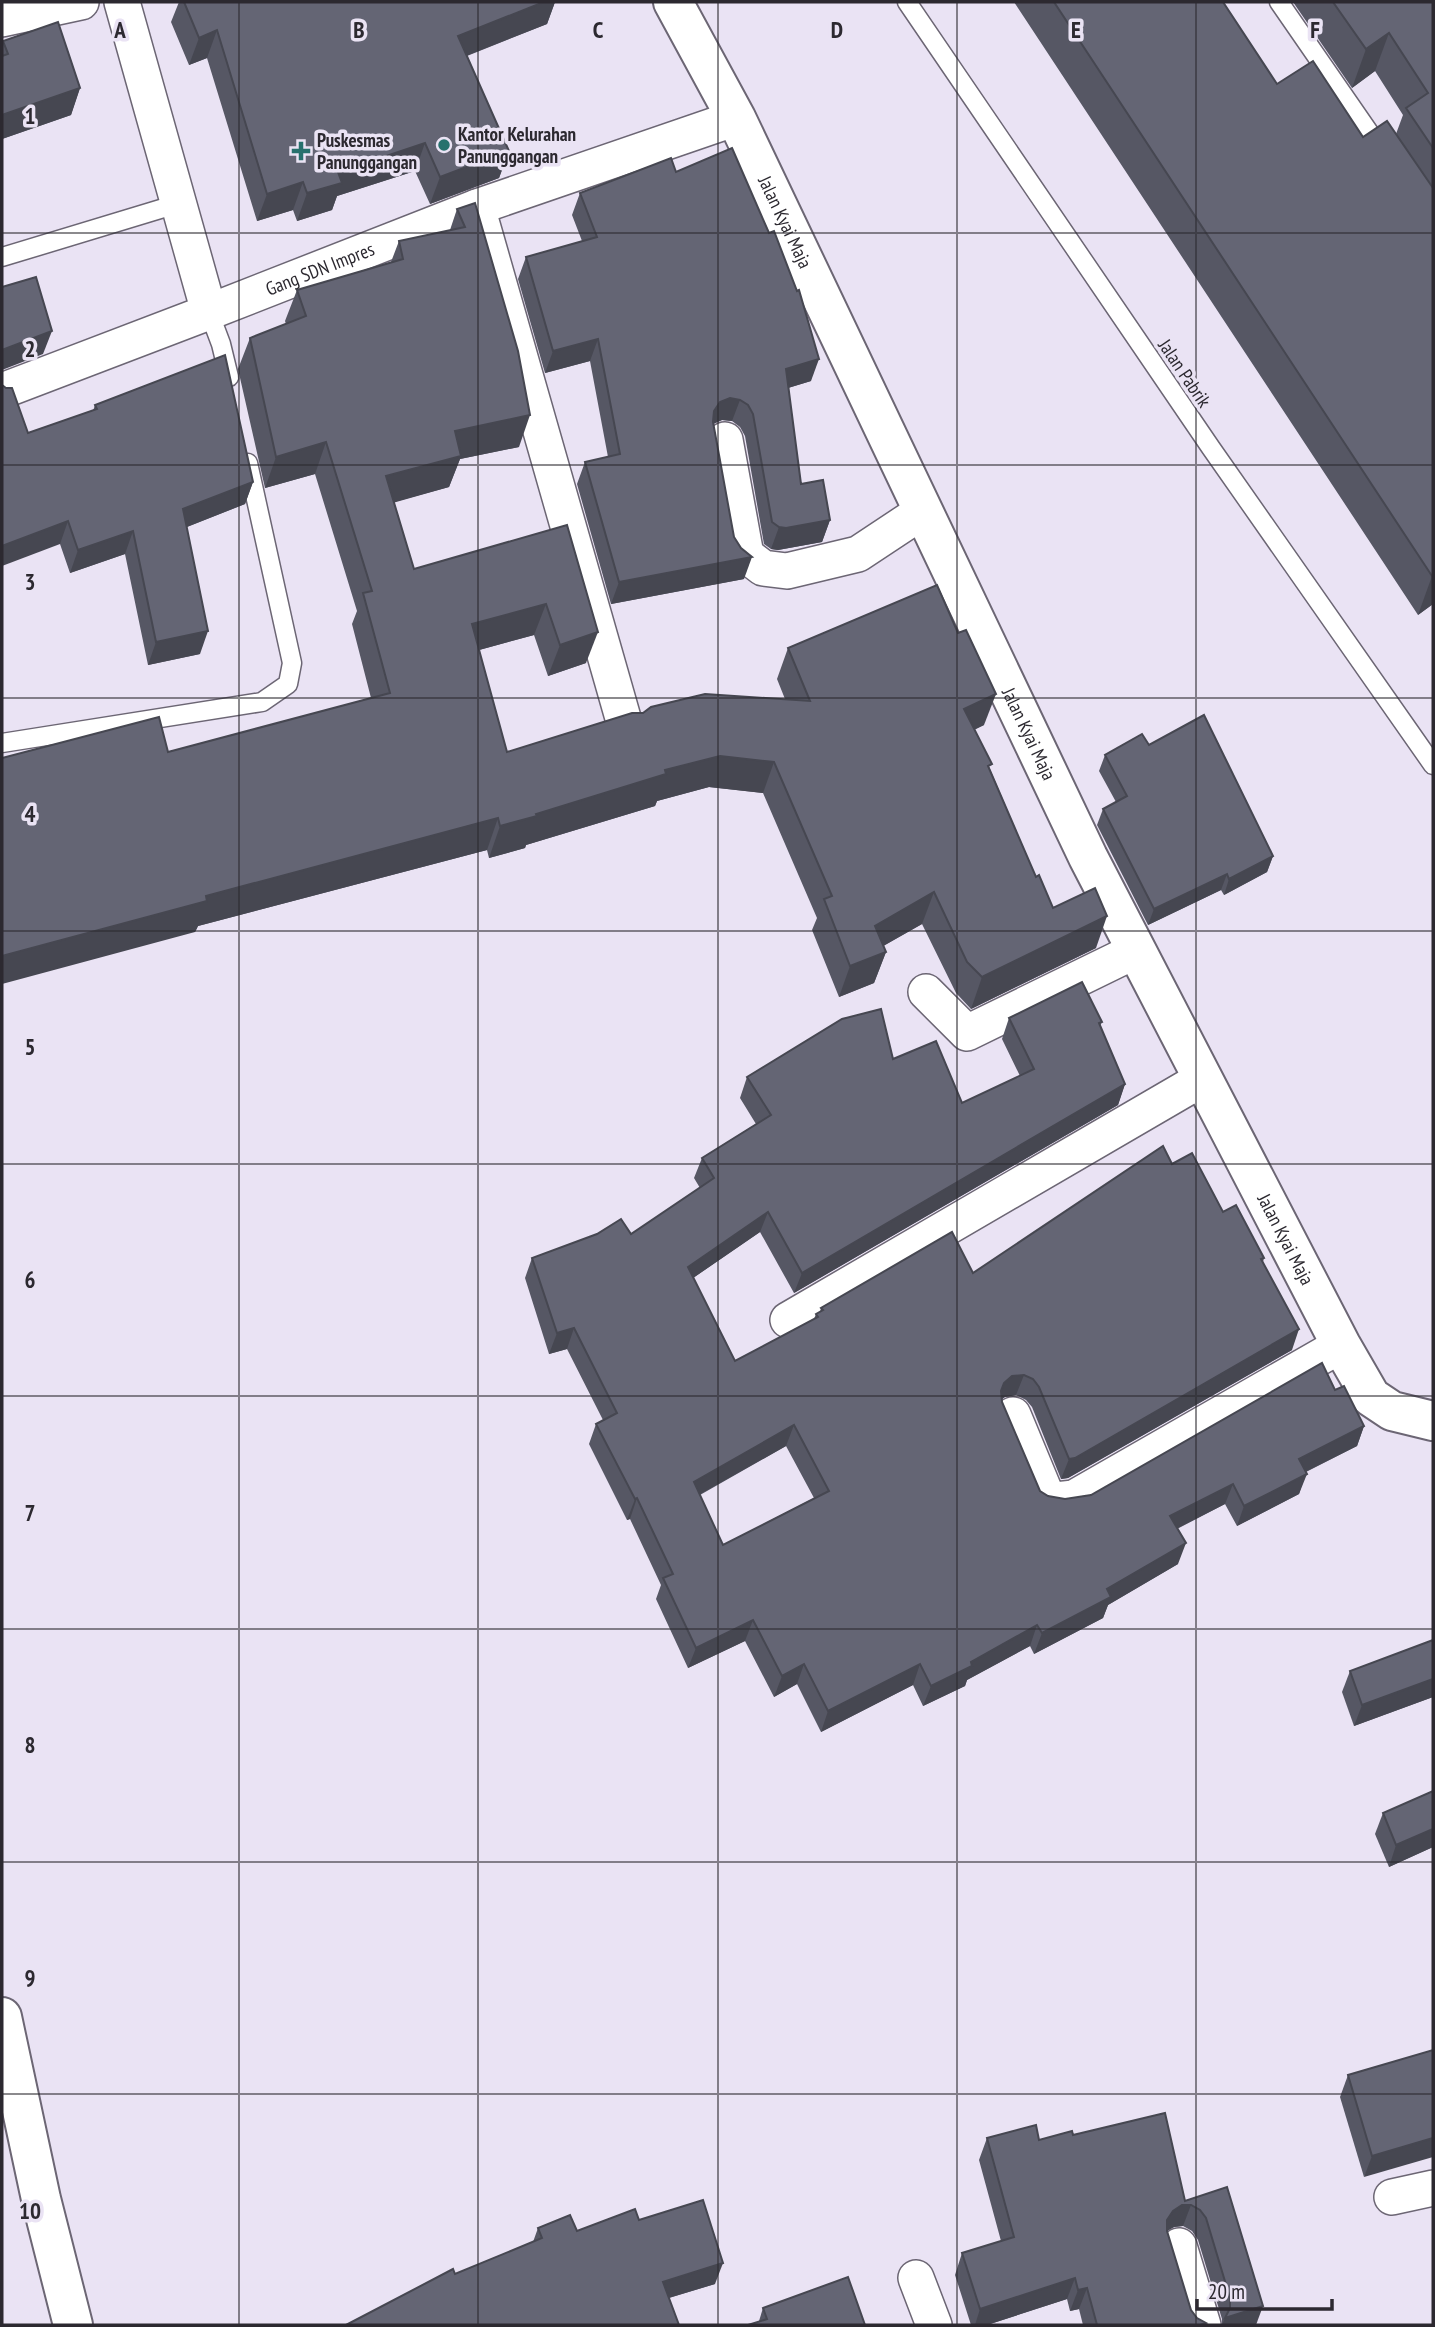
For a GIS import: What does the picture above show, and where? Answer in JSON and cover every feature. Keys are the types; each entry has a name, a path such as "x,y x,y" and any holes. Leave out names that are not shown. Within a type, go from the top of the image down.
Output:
{"main road":[{"name":"Jalan Kyai Maja","path":"673,2 736,118 1135,951 1341,1345 1371,1397 1392,1410 1433,1422"},
{"path":"2,2017 41,2199 73,2325"}],"street":[{"path":"2,19 81,2"},
{"path":"122,2 209,313"},
{"name":"Gang SDN Impres","path":"2,391 477,207 736,118"},
{"path":"477,207 625,725"},
{"path":"724,440 746,555 763,568 786,571 858,554 923,511"},
{"path":"926,992 967,1033 1135,951"},
{"path":"788,1320 1202,1079"},
{"path":"1013,1415 1047,1497 1064,1500 1086,1491 1341,1345"},
{"path":"1392,2197 1433,2188"},
{"path":"1179,2246 1203,2325"},
{"path":"916,2278 934,2325"}],"lane":[{"name":"Jalan Pabrik","path":"907,2 1203,437 1433,765"},
{"path":"1279,2 1395,171"},
{"path":"2,257 177,204"},
{"path":"209,313 221,344 233,397"},
{"path":"2,743 262,702 288,684 292,663 245,451"}],"building":[{"path":"184,2 544,2 458,36 509,151 440,177 425,143 338,172 342,183 307,193 303,182 267,194 217,30 199,38"},
{"path":"1054,2 1223,2 1277,84 1313,61 1363,137 1387,121 1433,188 1432,576"},
{"path":"1333,2 1433,2 1433,148 1406,108 1428,93 1389,33 1366,49"},
{"path":"58,22 80,88 2,115 2,56 8,54 3,41"},
{"path":"732,148 769,233 774,231 797,291 799,290 819,359 786,369 801,484 823,480 830,520 786,528 772,522 753,414 748,405 730,398 720,402 714,411 713,422 734,537 741,548 752,557 619,582 585,462 620,454 598,339 553,351 526,257 597,237 580,193 671,158 676,172"},
{"path":"475,203 518,351 530,415 455,431 461,456 386,476 414,569 567,525 598,632 560,645 546,604 472,624 507,752 632,713 643,713 651,707 705,694 810,701 788,648 937,585 958,633 966,630 996,694 964,709 992,764 988,766 1036,877 1039,875 1053,908 1095,888 1107,916 982,977 967,962 934,892 875,926 886,952 850,966 824,899 832,896 774,762 720,756 665,770 666,774 536,814 537,816 500,826 498,818 206,896 207,901 2,956 2,758 159,717 168,752 390,693 363,593 372,591 326,442 276,457 250,338 306,316 297,290 403,259 399,241 465,227 457,209"},
{"path":"36,277 52,331 2,350 2,287"},
{"path":"225,355 253,482 183,509 208,631 156,642 133,531 78,550 68,521 2,546 2,385 12,388 28,433 97,409 95,405"},
{"path":"1204,715 1273,856 1229,879 1227,874 1154,909 1103,809 1127,796 1105,755 1142,734 1149,745"},
{"path":"1082,982 1102,1022 1099,1023 1125,1084 802,1273 768,1212 688,1267 735,1361 818,1317 816,1314 823,1310 821,1308 952,1232 973,1273 1163,1146 1172,1164 1192,1153 1223,1212 1236,1205 1264,1258 1261,1259 1299,1329 1069,1459 1039,1387 1033,1379 1024,1375 1012,1376 1004,1383 1001,1391 1002,1402 1040,1491 1048,1496 1065,1499 1091,1495 1322,1363 1335,1390 1344,1386 1364,1426 1299,1459 1307,1474 1244,1506 1233,1484 1170,1516 1186,1543 1107,1589 1111,1597 1042,1633 1037,1625 971,1662 972,1666 931,1686 920,1664 828,1711 804,1664 782,1676 753,1620 696,1648 663,1578 673,1574 637,1498 635,1499 596,1424 617,1413 574,1328 557,1333 532,1258 597,1234 621,1219 631,1234 714,1178 702,1158 771,1115 747,1077 842,1019 881,1009 893,1059 936,1041 962,1103 1034,1069 1009,1018","holes":["794,1425 829,1491 723,1545 694,1482"]},
{"path":"1433,1640 1433,1679 1362,1705 1350,1671"},
{"path":"1433,1791 1433,1829 1396,1845 1383,1813"},
{"path":"1433,2050 1433,2138 1372,2156 1348,2075"},
{"path":"1165,2113 1185,2201 1227,2187 1263,2306 1225,2318 1230,2308 1230,2298 1206,2218 1200,2210 1191,2205 1182,2205 1173,2211 1167,2220 1167,2231 1191,2310 1197,2318 1206,2323 1097,2325 1087,2288 1078,2290 1075,2278 980,2309 962,2253 1014,2237 987,2138 1036,2125 1039,2140 1072,2131 1073,2135"},
{"path":"703,2200 723,2263 663,2282 679,2325 346,2325 453,2269 455,2274 542,2238 538,2228 570,2215 577,2231 635,2209 639,2220"},
{"path":"848,2277 865,2325 748,2325 767,2319 763,2308"}],"place":[{"name":"Kantor Kelurahan Panunggangan","path":"444,145"},
{"name":"Puskesmas Panunggangan","path":"301,151"}]}
